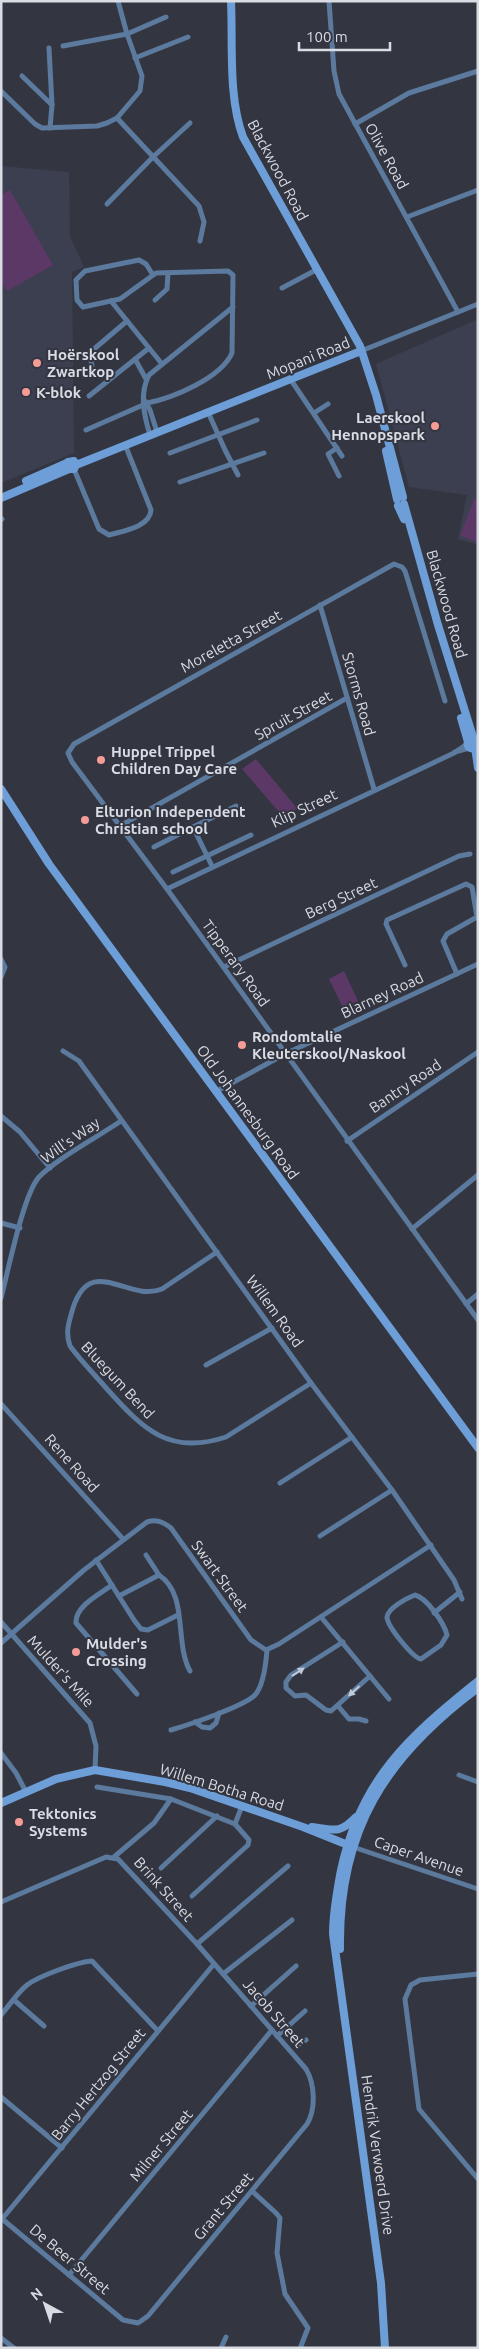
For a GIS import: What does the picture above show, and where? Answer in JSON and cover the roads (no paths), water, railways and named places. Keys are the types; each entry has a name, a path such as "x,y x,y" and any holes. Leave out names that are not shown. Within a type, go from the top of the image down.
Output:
{"main road":[{"name":"Blackwood Road","path":"231,1 234,91 238,124 243,137 354,336 360,352 400,501 466,718 477,764"},
{"name":"Mopani Road","path":"1,493 360,352"},
{"name":"Mopani Road","path":"1,498 72,466 126,447 152,434"},
{"name":"Old Johannesburg Road","path":"1,789 50,864 478,1448"},
{"name":"Hendrik Verwoerd Drive","path":"385,2348 381,2283 336,1954 333,1922 336,1894 360,1812 377,1778 392,1759 435,1716 478,1681"},
{"name":"Hendrik Verwoerd Drive","path":"350,1846 371,1800 397,1762 439,1720 478,1688"},
{"name":"Willem Botha Road","path":"1,1803 56,1779 95,1770 165,1782 303,1827 350,1846"},
{"path":"303,1827 328,1830 341,1829 360,1812"}],"street":[{"path":"1,91 38,127 97,126 117,118 141,87 142,76 118,1"},
{"name":"Olive Road","path":"329,1 336,85 339,94 458,312"},
{"path":"63,46 127,34 166,17"},
{"path":"136,58 188,37"},
{"path":"49,48 52,105 50,128"},
{"path":"355,124 409,93 478,71"},
{"path":"22,76 52,105"},
{"path":"117,118 199,206 204,222 200,241"},
{"path":"108,204 153,157 190,123"},
{"path":"407,217 478,190"},
{"path":"86,430 145,403 163,399 202,382 229,359 232,353 232,273 220,271 152,275 120,299 83,308 76,294 78,276 85,271 139,260 146,264 152,275"},
{"path":"282,288 316,270"},
{"path":"155,300 167,289 168,273"},
{"path":"111,301 162,364"},
{"name":"Mopani Road","path":"360,352 478,304"},
{"path":"146,379 233,307"},
{"path":"92,365 90,358 94,349 127,321"},
{"path":"89,396 149,348"},
{"path":"135,360 146,379 145,403 152,434"},
{"path":"291,380 342,456"},
{"path":"314,413 328,404"},
{"path":"208,412 238,475"},
{"path":"170,453 257,420"},
{"path":"72,466 99,528 104,534 109,535 144,523 149,518 151,510 126,447"},
{"path":"337,448 328,454 339,476"},
{"path":"180,482 264,453"},
{"name":"Moreletta Street","path":"74,744 394,564 406,570 445,701"},
{"name":"Storms Road","path":"320,606 374,789"},
{"name":"Spruit Street","path":"120,826 347,698"},
{"name":"Tipperary Road","path":"74,744 69,750 70,758 167,888 347,1141 478,1320"},
{"name":"Klip Street","path":"167,888 473,744"},
{"path":"154,846 236,806"},
{"path":"193,827 212,866"},
{"path":"173,872 251,835"},
{"name":"Berg Street","path":"224,967 459,856 470,854"},
{"path":"405,965 386,924 386,920 466,884 472,887 477,917 447,934 443,941 457,974"},
{"path":"1,959 5,967 1,977"},
{"name":"Blarney Road","path":"217,1091 285,1054 478,964"},
{"name":"Willem Road","path":"63,1051 79,1061 311,1383 392,1490 454,1580 462,1599"},
{"name":"Bantry Road","path":"347,1141 478,1052"},
{"path":"1,1116 20,1132 50,1168"},
{"name":"Will's Way","path":"1,1298 31,1190 39,1177 121,1121"},
{"path":"412,1229 478,1175"},
{"path":"1,1223 20,1228"},
{"name":"Bluegum Bend","path":"216,1252 155,1292 146,1292 102,1281 87,1285 78,1293 68,1326 66,1334 70,1346 140,1424 157,1434 184,1443 214,1441 226,1437 311,1383"},
{"path":"466,1304 478,1294"},
{"path":"206,1365 272,1328"},
{"name":"Rene Road","path":"1,1404 123,1539"},
{"path":"280,1483 352,1437"},
{"path":"320,1536 392,1490"},
{"name":"Swart Street","path":"1,1643 96,1560 123,1539 154,1520 169,1526 251,1640 261,1649 268,1650"},
{"path":"171,1730 219,1713 252,1698 256,1694 263,1674 268,1650 431,1545"},
{"path":"146,1556 166,1580 178,1601 178,1615 186,1662 190,1671"},
{"path":"96,1560 134,1620 144,1630 178,1615"},
{"path":"119,1596 160,1575"},
{"path":"112,1585 81,1609 76,1615 76,1623 137,1694"},
{"path":"434,1613 460,1592"},
{"path":"415,1595 422,1598 434,1613 446,1632 445,1641 423,1659 417,1658 390,1624 388,1614 399,1604 415,1595"},
{"path":"321,1617 389,1699"},
{"name":"Mulder's Mile","path":"1,1622 90,1724 96,1746 95,1770"},
{"path":"342,1642 292,1675 285,1685 295,1696 306,1695 326,1710 331,1711 370,1676"},
{"path":"338,1706 349,1719 366,1721"},
{"path":"195,1722 202,1727 210,1728 216,1723 219,1713"},
{"path":"1,1753 16,1773 26,1792"},
{"path":"459,1775 478,1782"},
{"path":"97,1787 171,1799 235,1824 246,1836 249,1840 248,1845 192,1896"},
{"path":"114,1857 154,1823 171,1799"},
{"path":"235,1824 242,1806"},
{"path":"161,1868 216,1816"},
{"name":"Caper Avenue","path":"350,1846 478,1889"},
{"name":"Brink Street","path":"1,1902 106,1857 114,1857 126,1866 214,1964"},
{"path":"197,1944 288,1866"},
{"path":"223,1974 292,1920"},
{"path":"1,2015 25,1987 34,1981 81,1962 92,1961 158,2031"},
{"name":"Jacob Street","path":"214,1964 306,2069 311,2081"},
{"name":"Barry Hertzog Street","path":"2,2219 214,1964"},
{"path":"251,2006 296,1966"},
{"path":"478,1974 420,1980 411,1985 405,1999 419,2109 478,2179"},
{"path":"14,2000 44,2026"},
{"path":"277,2036 305,2011"},
{"name":"Milner Street","path":"69,2275 272,2030"},
{"path":"285,2030 298,2045 306,2040"},
{"name":"Grant Street","path":"123,2320 138,2322 148,2316 310,2118 313,2106 311,2081"},
{"path":"1,2097 62,2148"},
{"path":"252,2191 280,2218 277,2253 285,2294 308,2328 301,2346"},
{"name":"De Beer Street","path":"2,2219 123,2320"},
{"path":"221,2348 226,2337"},
{"path":"1,2338 14,2348"}],"place":[{"name":"Hoërskool Zwartkop","path":"37,363"},
{"name":"K-blok","path":"26,392"},
{"name":"Laerskool Hennopspark","path":"435,426"},
{"name":"Huppel Trippel Children Day Care","path":"101,760"},
{"name":"Elturion Independent Christian school","path":"85,820"},
{"name":"Rondomtalie Kleuterskool/Naskool","path":"242,1045"},
{"name":"Mulder's Crossing","path":"76,1652"},
{"name":"Tektonics Systems","path":"19,1822"}]}
